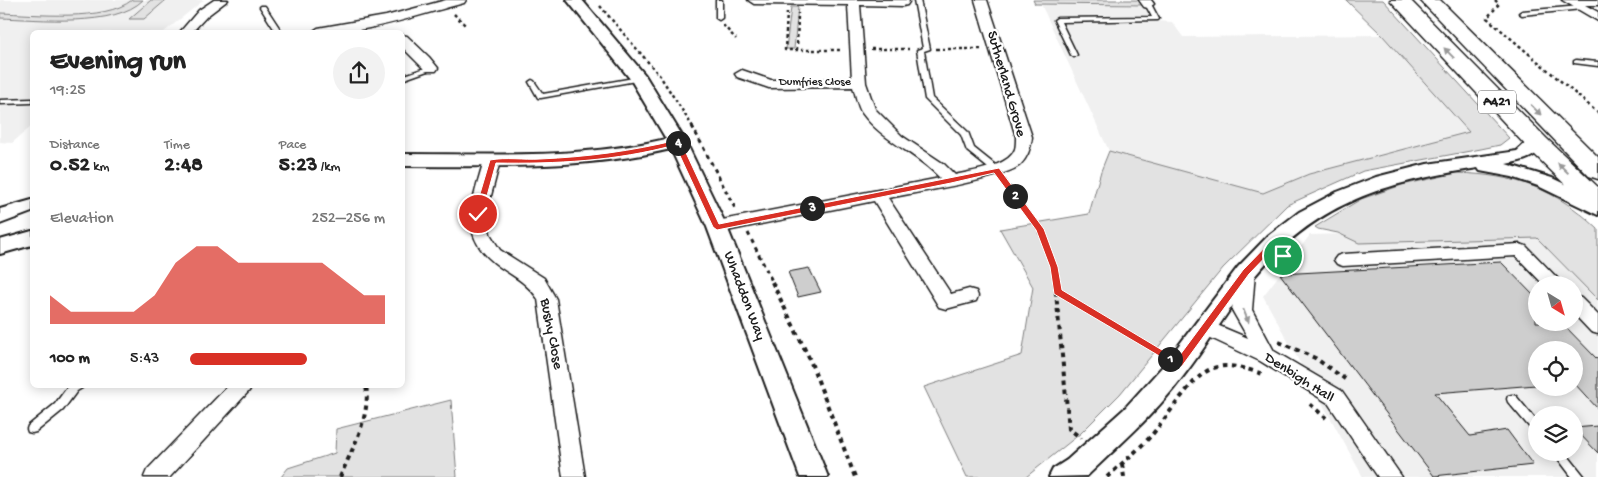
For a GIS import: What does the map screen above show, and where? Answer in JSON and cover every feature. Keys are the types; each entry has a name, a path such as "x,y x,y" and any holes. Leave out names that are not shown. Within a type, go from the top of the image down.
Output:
{"highway":[{"name":"A421","path":"1399,0 1537,143 1598,202"},
{"name":"A421","path":"1429,0 1598,171"}],"street":[{"path":"188,30 203,13 222,0"},
{"path":"330,30 387,20 460,0"},
{"name":"Whaddon Way","path":"574,0 639,79 677,142 717,227 814,477"},
{"path":"754,0 903,2"},
{"name":"Sutherland Grove","path":"717,227 951,181 996,170 1014,162 1023,149 1024,137 981,0"},
{"path":"1573,3 1598,1"},
{"name":"Dumfries Close","path":"854,2 859,83 868,111 897,139 938,166 951,181"},
{"path":"1573,3 1598,17"},
{"path":"387,20 396,30"},
{"path":"405,42 425,57 431,68"},
{"name":"Dumfries Close","path":"742,74 769,84 859,83"},
{"path":"405,160 539,161 608,156 677,142"},
{"path":"1063,477 1133,416 1178,364 1246,272 1277,240 1306,217 1344,196 1383,181 1427,170 1506,160 1523,155 1537,143"},
{"name":"Bushy Close","path":"492,161 478,214 481,234 494,254 537,283 547,299 574,477"},
{"path":"1464,164 1502,169 1536,178 1565,190 1598,209"},
{"path":"878,194 946,302 968,296"},
{"path":"0,217 30,207"},
{"path":"0,247 30,239"},
{"path":"1343,260 1520,250 1546,276"},
{"path":"1246,272 1242,310 1269,357"},
{"path":"1583,312 1598,327"},
{"name":"Denbigh Hall","path":"1205,327 1269,357 1334,398 1392,477"},
{"path":"154,477 239,388"}],"lane":[{"path":"718,18 719,0"},
{"path":"917,0 927,50 920,50 929,98 965,134 970,149 996,170"},
{"path":"1074,55 1057,20 1156,19 1146,2"},
{"path":"1522,13 1573,3"},
{"path":"263,7 278,30"},
{"path":"1576,62 1598,64"},
{"path":"405,77 431,68"},
{"path":"532,82 541,96 639,79"},
{"path":"0,102 30,101"},
{"path":"32,429 59,407 73,388"},
{"path":"1512,399 1528,418"},
{"path":"1566,461 1579,477"}],"path":[{"path":"1495,0 1499,4 1487,18 1598,113"},
{"path":"797,50 798,1"},
{"path":"718,18 736,39"},
{"path":"996,170 1040,229 1054,267 1058,292 1069,429 1097,449"},
{"path":"1058,292 1178,364"},
{"path":"1106,477 1160,425 1199,376 1211,369 1224,366 1250,369 1269,357 1315,358 1345,379"},
{"path":"340,477 365,414 367,388"},
{"path":"1304,399 1333,424"},
{"path":"1122,463 1124,477"}],"shaded area":[{"path":"0,0 204,0 166,30 30,30 30,128 12,143 0,142"},
{"path":"132,0 143,0 130,9 114,15 95,18 55,20 0,18 0,13 88,14 120,7"},
{"path":"151,0 166,0 144,19 129,19"},
{"path":"1033,0 1139,0 1142,5 1035,4"},
{"path":"1346,0 1383,0 1509,138 1500,145 1363,171 1287,205 1223,268 1120,394 1081,433 1026,477 967,477 924,387 1022,355 1033,287 1000,229 1089,214 1101,171 1109,151 1263,193 1309,174 1469,132 1382,35"},
{"path":"1041,4 1146,6 1155,21 1172,22 1183,37 1382,35 1470,132 1309,174 1263,193 1109,151"},
{"path":"791,7 798,7 794,49 786,49"},
{"path":"1457,173 1478,174 1533,186 1566,203 1598,229 1598,300 1583,285 1583,276 1574,276 1537,238 1359,243 1338,233 1315,227 1361,199 1402,185"},
{"path":"1533,229 1598,290 1598,477 1363,477 1263,296 1310,235"},
{"path":"451,400 457,477 281,477 288,468 335,453 336,429"}],"building":[{"path":"1501,262 1528,290 1528,331 1570,331 1580,341 1528,341 1528,386 1435,393 1470,436 1507,430 1528,458 1528,461 1533,465 1434,476 1280,274"},
{"path":"809,268 821,292 798,297 788,272"},
{"path":"1583,345 1598,360 1598,409 1583,393"},
{"path":"1598,426 1598,453 1583,437 1583,427"}],"route":[{"path":"478,214 492,161 539,161 608,156 677,142 717,227 951,181 996,170 1040,229 1054,267 1058,292 1178,364 1246,272 1277,240 1290,247 1283,256"}]}
